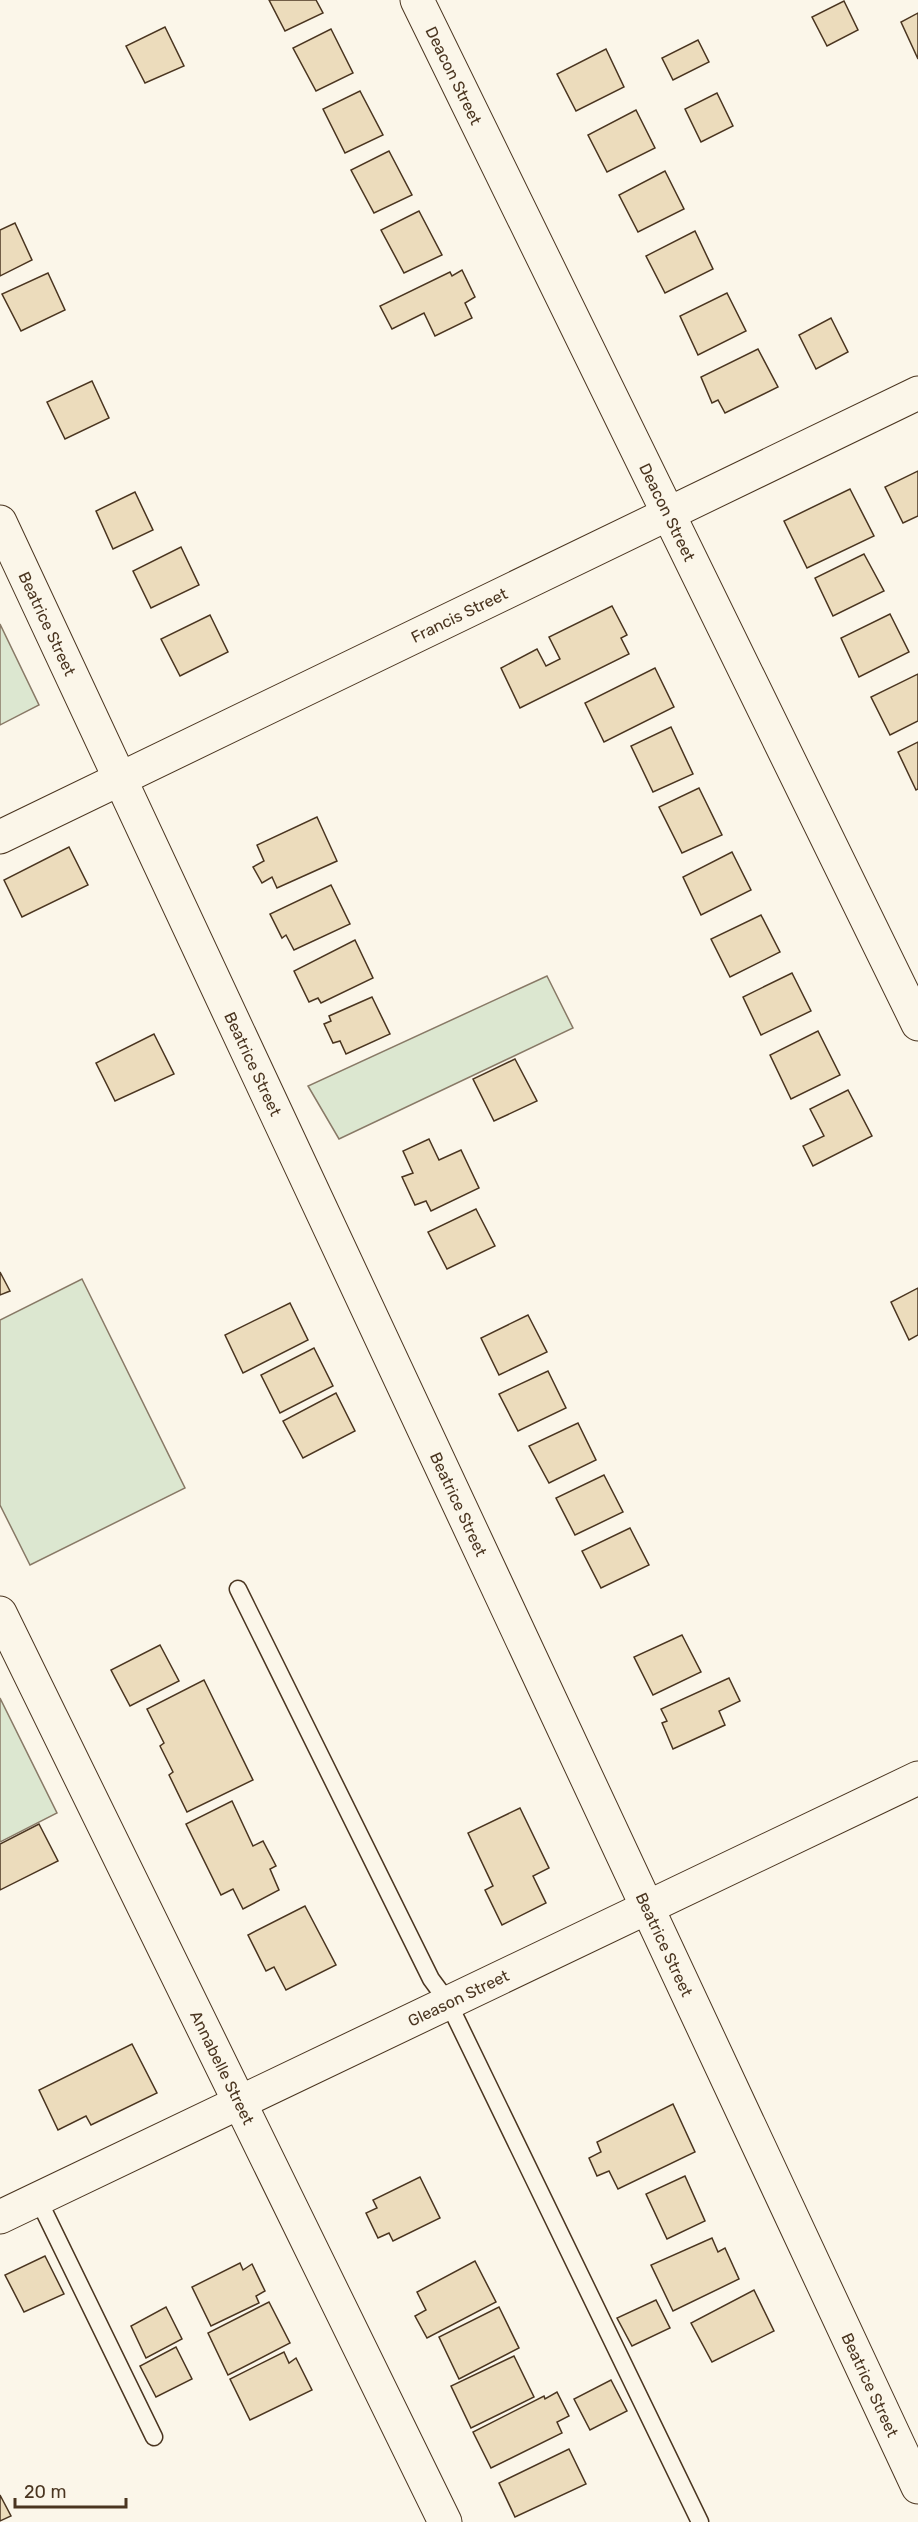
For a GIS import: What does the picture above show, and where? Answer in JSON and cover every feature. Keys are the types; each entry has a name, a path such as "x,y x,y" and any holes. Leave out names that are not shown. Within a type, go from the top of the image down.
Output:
{"street":[{"name":"Deacon Street","path":"417,0 918,1024"},
{"name":"Francis Street","path":"0,837 918,393"},
{"name":"Beatrice Street","path":"0,522 918,2487"},
{"name":"Annabelle Street","path":"0,1613 445,2522"},
{"name":"Gleason Street","path":"0,2217 918,1778"}],"lane":[{"path":"238,1588 431,1979 448,2002 700,2522"},
{"path":"38,2199 154,2437"}],"green space":[{"path":"0,624 39,705 0,725"},
{"path":"547,976 573,1028 339,1139 308,1086"},
{"path":"82,1279 185,1488 30,1565 0,1505 0,1320"},
{"path":"0,1698 57,1813 0,1842"}],"building":[{"path":"269,0 316,0 323,13 285,31"},
{"path":"844,1 858,30 827,46 812,17"},
{"path":"918,13 918,59 901,22"},
{"path":"165,27 184,66 145,83 126,46"},
{"path":"331,29 353,73 316,91 293,48"},
{"path":"698,40 709,62 673,80 662,58"},
{"path":"606,49 624,87 576,111 557,74"},
{"path":"360,91 383,135 345,153 323,109"},
{"path":"717,93 733,126 701,142 685,109"},
{"path":"636,110 655,148 607,172 588,135"},
{"path":"389,151 412,195 374,213 351,170"},
{"path":"665,171 684,209 638,232 619,195"},
{"path":"419,211 442,255 404,273 381,230"},
{"path":"15,223 32,260 0,276 0,230"},
{"path":"695,231 713,269 665,293 646,256"},
{"path":"462,270 475,297 465,303 472,318 435,336 424,313 392,329 380,306 450,272 452,276"},
{"path":"48,273 65,310 21,331 2,294"},
{"path":"727,293 746,331 698,355 680,316"},
{"path":"831,318 848,352 816,369 799,335"},
{"path":"758,349 778,387 725,413 718,400 712,403 701,377"},
{"path":"92,381 109,418 65,439 47,402"},
{"path":"918,471 918,516 903,523 885,487"},
{"path":"850,489 874,536 807,568 784,521"},
{"path":"135,492 153,530 113,549 96,511"},
{"path":"181,547 199,585 151,608 133,571"},
{"path":"864,554 884,591 833,616 815,578"},
{"path":"612,606 627,635 621,638 629,654 520,708 501,668 537,649 546,666 560,659 549,637"},
{"path":"890,614 909,652 859,677 841,638"},
{"path":"210,615 228,652 180,676 161,639"},
{"path":"655,668 674,707 604,742 585,703"},
{"path":"918,674 918,721 890,735 871,697"},
{"path":"671,727 693,774 653,792 631,746"},
{"path":"918,742 918,789 916,790 898,752"},
{"path":"699,788 722,835 682,853 659,807"},
{"path":"317,817 337,861 277,888 272,877 262,883 253,867 264,861 257,845"},
{"path":"69,847 88,885 22,917 4,880"},
{"path":"732,852 751,890 701,915 683,877"},
{"path":"331,885 350,924 294,950 286,935 282,938 270,914"},
{"path":"761,915 780,952 730,977 711,939"},
{"path":"355,940 373,978 321,1003 318,998 309,1002 294,971"},
{"path":"792,973 811,1011 761,1035 743,997"},
{"path":"372,997 390,1034 346,1054 340,1041 333,1043 324,1024 331,1021 329,1016"},
{"path":"818,1031 840,1075 791,1099 770,1055"},
{"path":"154,1034 174,1074 115,1101 96,1063"},
{"path":"515,1059 537,1101 494,1121 473,1079"},
{"path":"848,1090 872,1136 813,1166 803,1146 824,1136 810,1109"},
{"path":"429,1139 439,1160 461,1150 479,1188 431,1211 426,1201 415,1205 402,1177 413,1173 403,1151"},
{"path":"476,1209 495,1246 447,1269 428,1232"},
{"path":"0,1272 10,1291 0,1295"},
{"path":"918,1288 918,1335 909,1340 891,1302"},
{"path":"290,1303 308,1340 243,1373 225,1335"},
{"path":"528,1315 547,1352 499,1375 481,1338"},
{"path":"314,1348 333,1386 280,1413 261,1375"},
{"path":"548,1371 566,1408 518,1431 499,1394"},
{"path":"336,1393 355,1431 303,1458 283,1421"},
{"path":"578,1423 596,1460 549,1483 529,1446"},
{"path":"604,1475 623,1512 575,1535 556,1498"},
{"path":"630,1528 649,1565 601,1588 582,1551"},
{"path":"682,1635 701,1672 653,1695 634,1657"},
{"path":"160,1645 179,1681 130,1706 111,1670"},
{"path":"729,1678 740,1701 719,1711 725,1725 673,1749 662,1723 667,1721 661,1709"},
{"path":"204,1680 253,1780 187,1812 169,1775 173,1772 160,1746 164,1743 147,1709"},
{"path":"232,1801 253,1846 263,1841 276,1866 270,1869 279,1890 243,1909 233,1889 221,1895 186,1824"},
{"path":"520,1808 549,1868 533,1876 546,1903 502,1925 485,1890 493,1886 468,1833"},
{"path":"39,1824 58,1861 0,1890 0,1844"},
{"path":"305,1906 336,1965 286,1990 274,1967 266,1971 248,1935"},
{"path":"132,2044 157,2093 91,2125 86,2116 58,2130 39,2090"},
{"path":"673,2104 695,2152 618,2189 609,2171 597,2176 589,2158 601,2152 597,2142"},
{"path":"685,2176 705,2221 667,2239 646,2194"},
{"path":"420,2177 440,2218 393,2241 389,2233 378,2238 366,2213 377,2208 373,2200"},
{"path":"712,2238 718,2252 725,2248 739,2279 673,2311 651,2265"},
{"path":"45,2256 64,2294 24,2312 5,2275"},
{"path":"475,2261 496,2302 427,2338 415,2316 426,2310 417,2292"},
{"path":"240,2263 243,2270 252,2264 265,2291 256,2296 259,2303 211,2326 192,2287"},
{"path":"754,2290 774,2331 712,2362 691,2323"},
{"path":"656,2300 670,2328 632,2346 617,2318"},
{"path":"269,2302 290,2343 228,2375 208,2333"},
{"path":"166,2307 182,2339 146,2358 131,2326"},
{"path":"499,2307 519,2348 459,2379 439,2337"},
{"path":"176,2347 192,2379 156,2397 140,2366"},
{"path":"284,2352 289,2363 296,2358 312,2390 250,2420 230,2379"},
{"path":"514,2356 534,2397 471,2428 451,2386"},
{"path":"611,2380 627,2411 590,2430 574,2399"},
{"path":"557,2392 569,2416 557,2422 562,2433 491,2468 473,2432 544,2396 545,2399"},
{"path":"569,2449 586,2484 515,2517 499,2483"},
{"path":"0,2495 11,2516 0,2521"}]}
